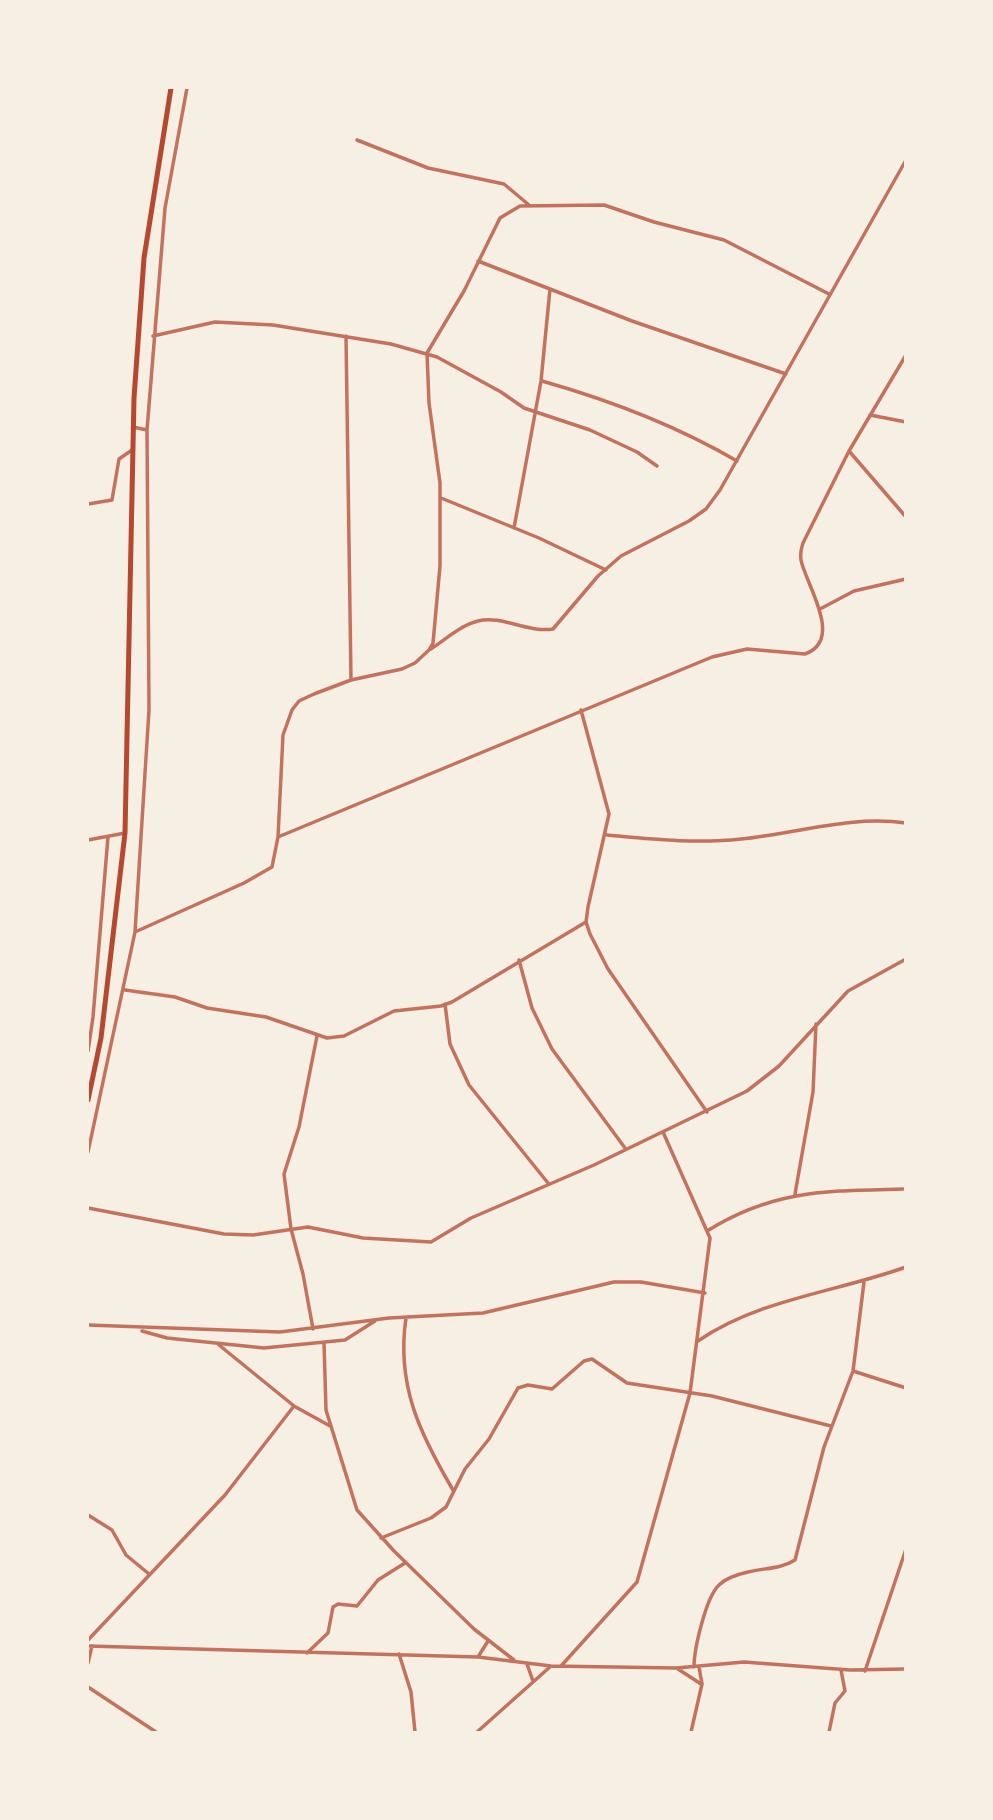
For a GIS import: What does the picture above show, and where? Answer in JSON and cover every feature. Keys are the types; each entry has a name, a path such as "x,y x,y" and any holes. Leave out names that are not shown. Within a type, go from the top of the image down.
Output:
{"main road":[{"path":"88,1100 101,1038 125,834 131,645 133,427 144,258 171,88"}],"street":[{"path":"88,1152 125,990 135,932 149,710 148,430 153,336 165,208 187,88"},
{"path":"357,141 419,165 504,184 529,205"},
{"path":"135,932 262,874 276,859 280,759 292,710 299,701 351,680 402,669 479,620 498,621 523,629 553,629 606,569 621,556 689,521 706,509 737,461 905,160"},
{"path":"429,650 435,635 439,590 440,498 427,353 464,291 500,219 513,208 529,205 604,205 654,222 704,233 745,248 829,294"},
{"path":"478,261 632,321 786,374"},
{"path":"514,528 541,381 550,289"},
{"path":"153,336 215,322 273,325 346,336 427,353 536,413 590,430 637,452 657,466"},
{"path":"346,336 351,680"},
{"path":"278,837 730,650 811,652 820,640 820,609 800,552 849,451 905,355"},
{"path":"541,381 587,395 696,437 737,461"},
{"path":"870,415 905,422"},
{"path":"133,427 148,430"},
{"path":"88,504 113,500 119,458 132,450"},
{"path":"849,451 905,517"},
{"path":"440,498 606,569"},
{"path":"820,609 854,591 905,579"},
{"path":"581,710 607,800 607,835 586,922 608,969 707,1112"},
{"path":"607,835 701,841 754,838 848,822 905,823"},
{"path":"88,840 125,834"},
{"path":"88,1051 108,837"},
{"path":"125,990 175,997 208,1008 266,1017 317,1036 344,1036 394,1010 445,1004 586,922"},
{"path":"88,1208 224,1234 253,1235 308,1227 363,1238 431,1242 461,1223 707,1112 761,1081 779,1066 848,991 905,959"},
{"path":"519,960 533,1008 552,1049 625,1148"},
{"path":"445,1004 450,1044 470,1085 548,1183"},
{"path":"795,1194 813,1092 816,1024"},
{"path":"313,1329 291,1229 285,1164 299,1127 317,1036"},
{"path":"561,1666 637,1582 690,1394 710,1238 663,1131"},
{"path":"905,1178 905,1213"},
{"path":"708,1231 730,1217 795,1194 903,1189"},
{"path":"697,1342 723,1324 752,1312 864,1282 905,1267"},
{"path":"88,1325 139,1329 171,1327 280,1332 377,1320 483,1313 614,1282 641,1282 705,1293"},
{"path":"691,1732 702,1684 696,1667 696,1646 718,1585 746,1572 787,1565 795,1560 831,1426 853,1371 864,1282"},
{"path":"406,1318 401,1353 407,1389 441,1470 453,1490"},
{"path":"139,1329 167,1338 264,1348 345,1340 377,1320"},
{"path":"324,1343 324,1398 330,1426 357,1510 405,1563 488,1641 515,1661"},
{"path":"217,1344 294,1406 330,1426"},
{"path":"380,1538 438,1514 446,1507 453,1490 521,1386 552,1389 584,1361 592,1359 627,1383 690,1394 831,1426"},
{"path":"853,1371 905,1388"},
{"path":"88,1640 225,1494 294,1406"},
{"path":"88,1515 112,1530 126,1555 149,1574"},
{"path":"865,1671 905,1549"},
{"path":"307,1653 328,1633 333,1607 338,1604 357,1606 378,1580 405,1563"},
{"path":"478,1657 488,1641"},
{"path":"88,1664 90,1646 478,1657 551,1666 676,1668 744,1662 841,1670 905,1669"},
{"path":"399,1654 409,1684 415,1732"},
{"path":"527,1664 533,1681"},
{"path":"477,1732 551,1666"},
{"path":"676,1668 702,1684"},
{"path":"829,1732 835,1703 845,1691 841,1670"},
{"path":"88,1687 156,1732"}]}
